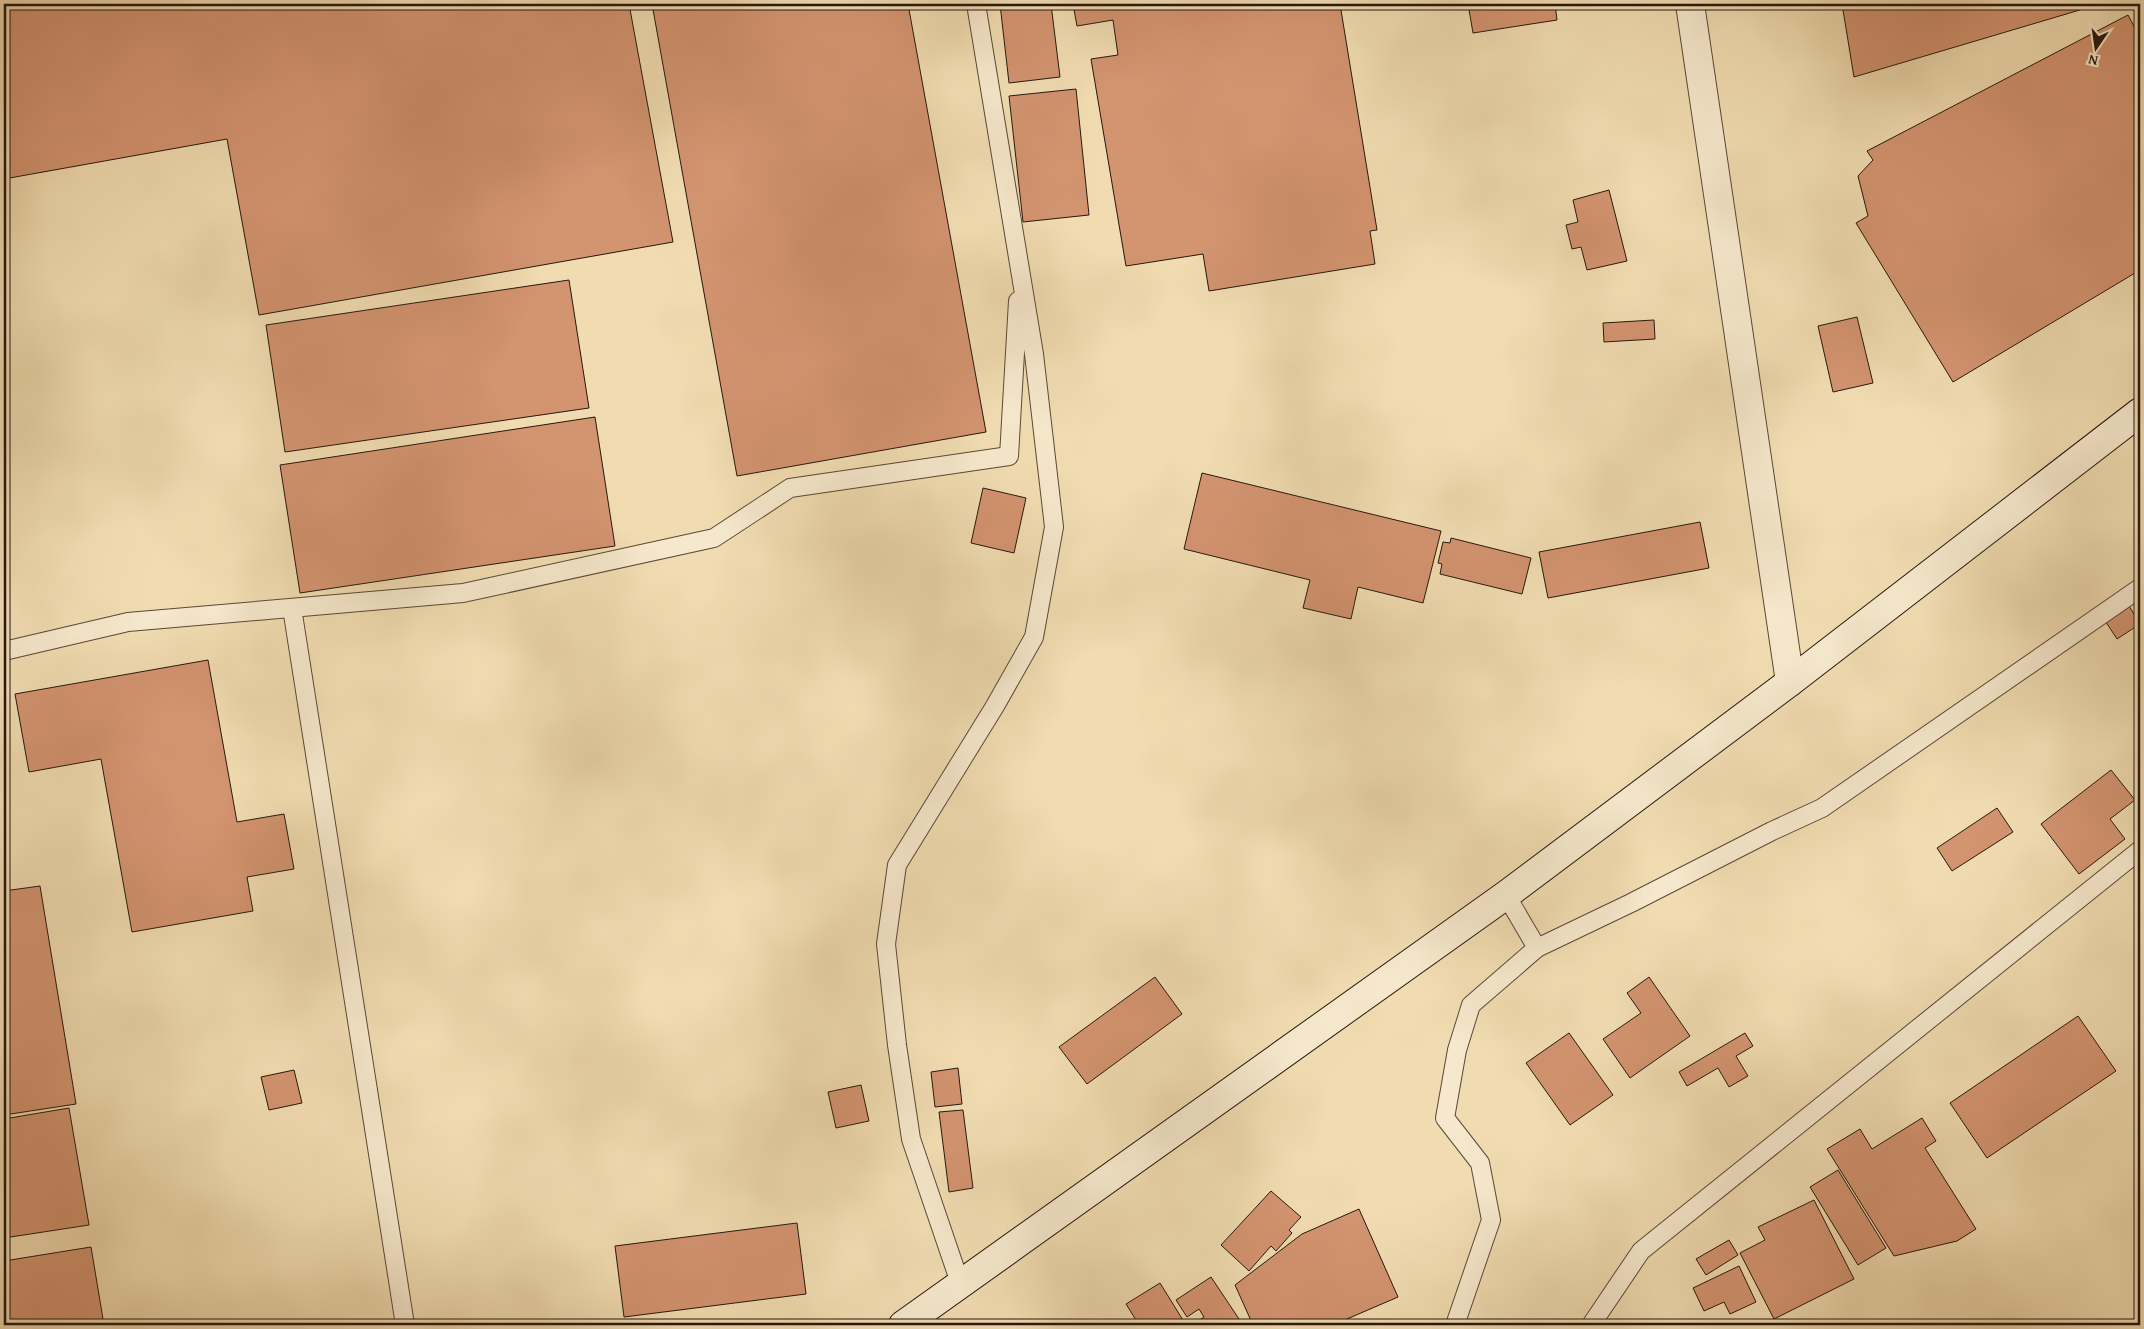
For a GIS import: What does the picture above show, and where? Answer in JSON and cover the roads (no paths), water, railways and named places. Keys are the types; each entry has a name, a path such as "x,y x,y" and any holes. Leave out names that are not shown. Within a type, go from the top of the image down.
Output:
{"street":[{"path":"1690,4 1790,682"},
{"path":"903,1325 1506,895 1790,682 2140,412"}],"lane":[{"path":"960,1283 911,1138 897,1045 886,944 898,865 995,706 1034,637 1054,527 1034,354 1019,273 976,4"},
{"path":"4,651 128,622 463,593 714,538 790,488 1009,456 1019,273"},
{"path":"1455,1325 1491,1220 1480,1163 1445,1118 1457,1050 1471,1005 1537,948 1822,808 2140,588"},
{"path":"292,608 405,1325"},
{"path":"1591,1325 1642,1251 2140,850"},
{"path":"1506,895 1537,948"}]}
